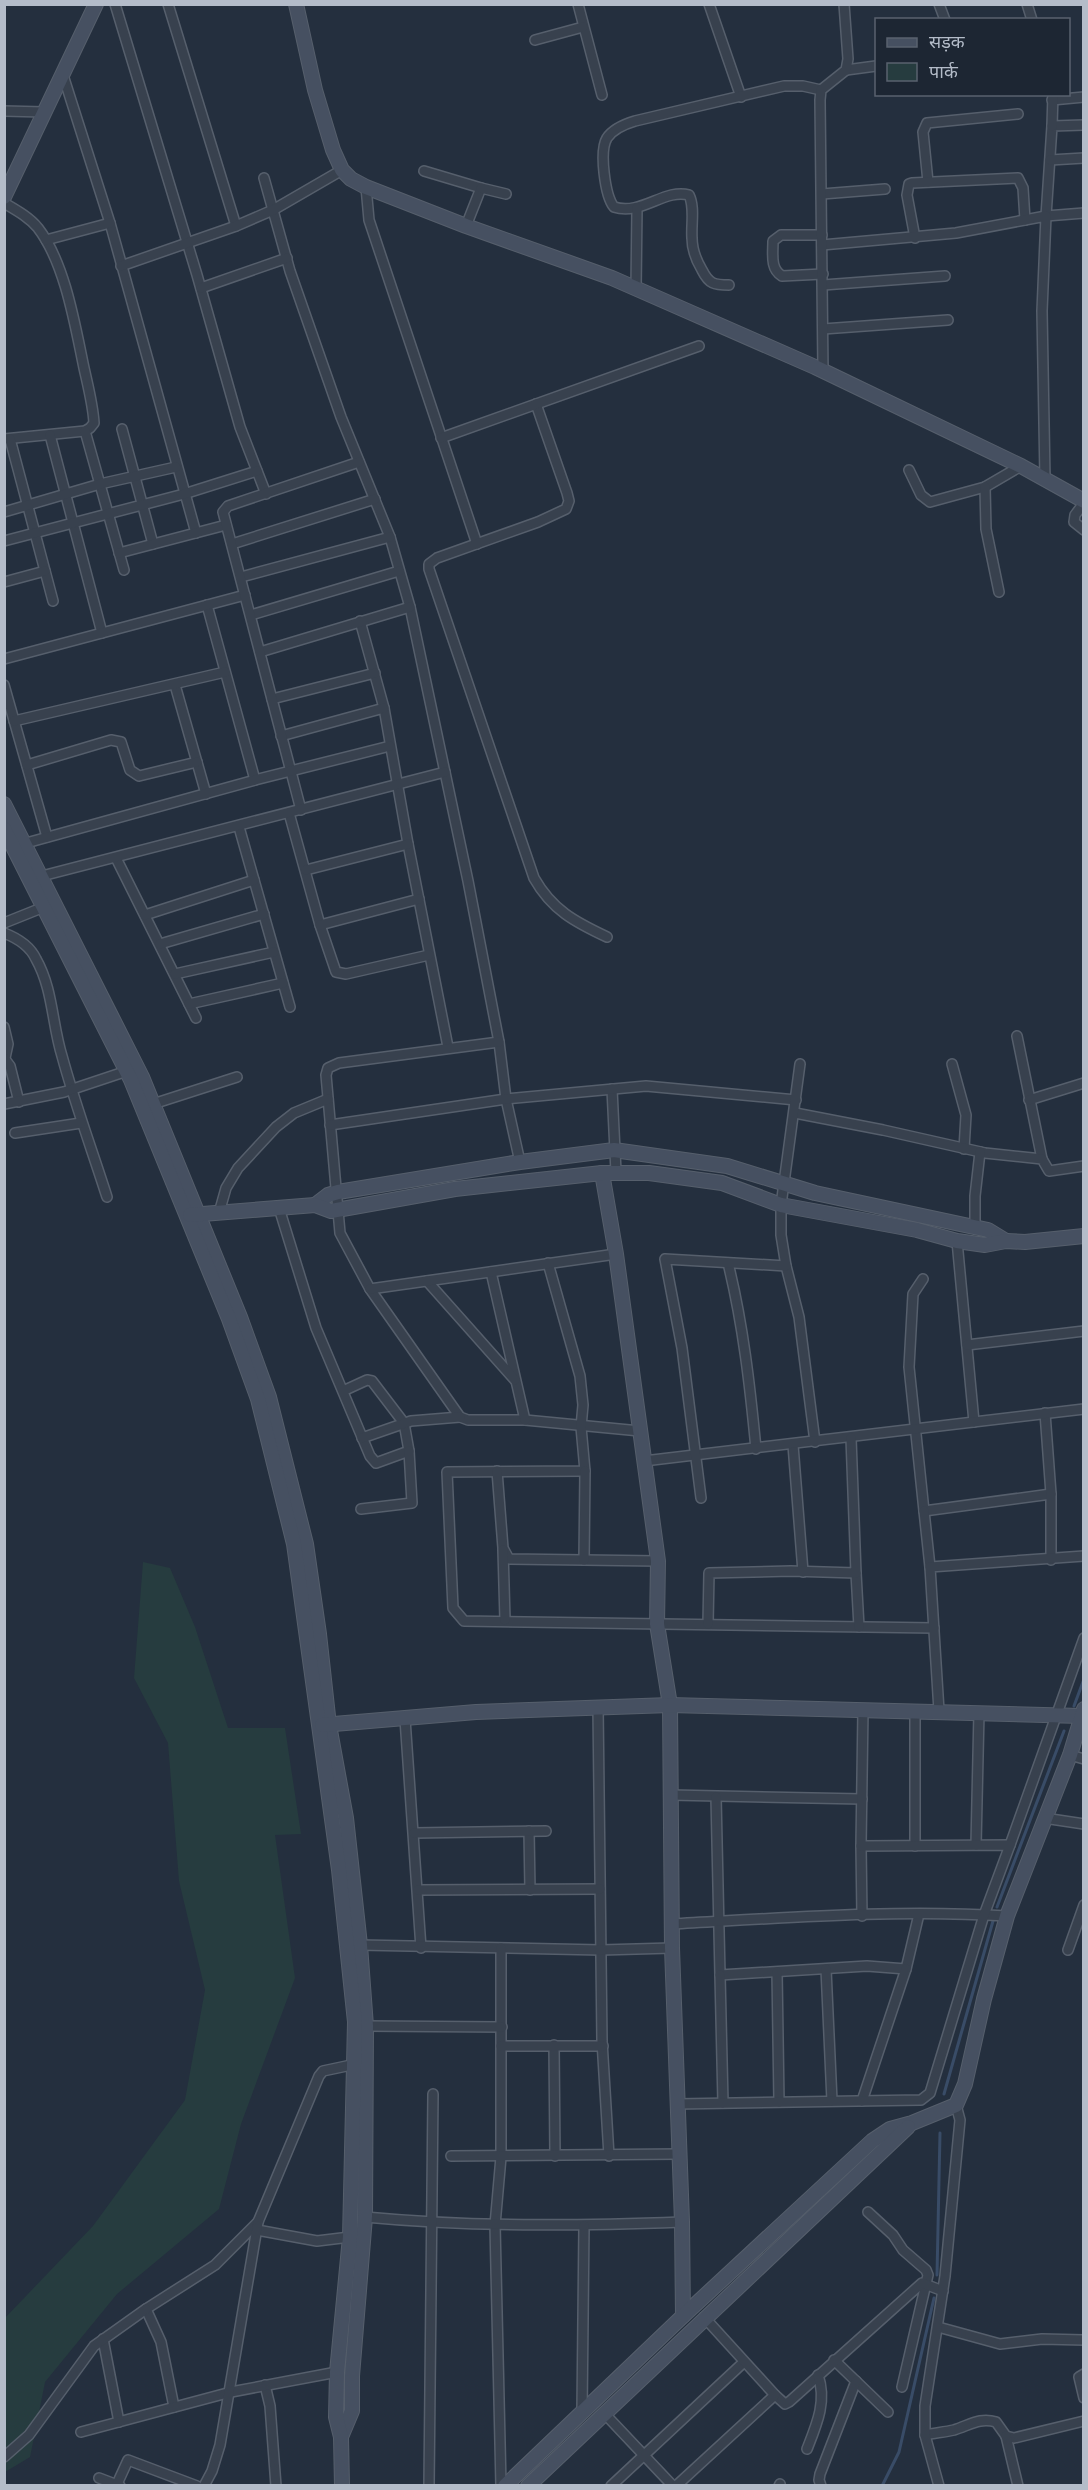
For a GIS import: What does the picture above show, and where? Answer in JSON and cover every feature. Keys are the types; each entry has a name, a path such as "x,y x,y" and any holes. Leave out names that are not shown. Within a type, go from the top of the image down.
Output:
{"street":[{"path":"4,197 96,4"},
{"path":"116,4 237,416 266,494"},
{"path":"168,4 236,226"},
{"path":"296,4 315,90 342,170 351,179 466,226 636,289 823,371 1021,466 1083,502 1075,515 1074,522 1083,530"},
{"path":"578,4 602,94"},
{"path":"709,4 741,97"},
{"path":"844,4 848,59 846,70"},
{"path":"535,40 583,27"},
{"path":"729,285 715,285 709,282 697,262 692,238 692,205 689,195 683,193 673,195 637,208 619,209 609,201 606,190 604,146 608,138 614,131 635,121 790,86 821,90 846,70 875,66"},
{"path":"63,75 110,223 196,533"},
{"path":"821,90 823,371"},
{"path":"1045,479 1042,311 1052,97 1083,97"},
{"path":"4,111 44,112"},
{"path":"928,182 923,132 927,123 1018,114"},
{"path":"1052,126 1083,125"},
{"path":"1050,160 1083,158"},
{"path":"121,266 236,226 273,210 342,170"},
{"path":"424,171 506,194"},
{"path":"264,178 286,258 337,406 390,537 410,607 499,1042 506,1099 520,1162"},
{"path":"915,237 907,189 912,183 1018,178 1023,188 1025,219"},
{"path":"366,187 369,220 477,544"},
{"path":"466,226 481,188"},
{"path":"822,194 885,189"},
{"path":"4,203 26,216 46,240 75,324 94,423 90,429 85,430 8,439 53,601"},
{"path":"636,289 637,208"},
{"path":"822,245 956,233 1025,219 1083,213"},
{"path":"46,240 110,223"},
{"path":"822,235 781,235 773,241 774,266 778,274 782,276 823,274"},
{"path":"201,288 286,258"},
{"path":"823,285 945,276"},
{"path":"823,329 948,320"},
{"path":"441,438 699,346"},
{"path":"536,404 567,493 569,501 566,509 437,558 429,564 429,569 534,879 544,897 559,911 607,938"},
{"path":"122,429 153,544"},
{"path":"85,430 124,570"},
{"path":"50,435 102,633"},
{"path":"301,810 226,525 225,509 359,462"},
{"path":"909,470 921,495 930,502 985,487 1021,466"},
{"path":"4,512 100,484 176,467"},
{"path":"4,541 184,494 257,471"},
{"path":"985,487 986,529 999,592"},
{"path":"232,544 375,499"},
{"path":"119,553 226,525"},
{"path":"241,577 390,537"},
{"path":"251,615 399,571"},
{"path":"4,582 45,572"},
{"path":"4,646 6,658 246,595"},
{"path":"207,605 255,780"},
{"path":"260,652 410,607"},
{"path":"360,621 384,708 418,899 448,1047"},
{"path":"14,721 225,672"},
{"path":"272,699 375,673"},
{"path":"4,685 46,837"},
{"path":"175,685 206,794"},
{"path":"281,736 384,708"},
{"path":"27,765 111,740 121,742 130,770 139,776 197,762"},
{"path":"11,839 46,837 390,746"},
{"path":"36,878 445,772"},
{"path":"4,804 11,839 36,878 142,1077 191,1215"},
{"path":"289,813 333,969 340,975 429,955"},
{"path":"239,827 290,1007"},
{"path":"306,870 408,844"},
{"path":"116,858 195,1018"},
{"path":"36,878 44,907 126,1071 240,1317 269,1397 306,1544 319,1634 323,1725 355,2022 356,2064 350,2237 337,2372 336,2417 342,2437 342,2486"},
{"path":"145,915 254,880"},
{"path":"320,925 418,899"},
{"path":"4,923 44,907"},
{"path":"160,944 264,914"},
{"path":"4,933 25,945 35,956 44,974 61,1055 81,1123 107,1197"},
{"path":"175,974 274,952"},
{"path":"189,1004 283,983"},
{"path":"4,1027 8,1044 5,1058 10,1066 19,1102"},
{"path":"1017,1036 1029,1100 1040,1138 1042,1159 1049,1172 1083,1166"},
{"path":"460,1417 370,1289 340,1233 340,1209 326,1075 328,1068 332,1065 448,1047 499,1042"},
{"path":"800,1064 795,1113 783,1184 781,1235 799,1317 815,1442"},
{"path":"952,1064 966,1115 964,1149"},
{"path":"4,1104 72,1090 126,1071"},
{"path":"153,1104 237,1077"},
{"path":"1029,1100 1083,1083"},
{"path":"330,1125 506,1099 646,1086 796,1100"},
{"path":"612,1089 614,1150 609,1172 616,1254 658,1561 657,1624 670,1705 672,1948 682,2222 683,2316"},
{"path":"219,1213 226,1188 238,1168 276,1127 294,1113 328,1099"},
{"path":"795,1113 980,1152 1042,1159"},
{"path":"15,1133 81,1123"},
{"path":"315,1205 328,1195 338,1192 520,1162 614,1150 727,1166 815,1193 975,1226 988,1230 1006,1241"},
{"path":"975,1226 975,1196 980,1152"},
{"path":"191,1215 315,1205 331,1211 454,1189 609,1172 648,1173 722,1183 781,1205 985,1245 1006,1241 1025,1242 1083,1236"},
{"path":"279,1208 316,1328 370,1456 376,1463 409,1451"},
{"path":"957,1241 974,1422"},
{"path":"370,1289 616,1254"},
{"path":"701,1498 682,1348 665,1259 786,1266"},
{"path":"548,1263 580,1376 585,1471 584,1560"},
{"path":"728,1263 739,1308 748,1366 756,1449"},
{"path":"491,1272 525,1420"},
{"path":"923,1279 913,1294 909,1367 930,1567 939,1711"},
{"path":"427,1281 517,1382"},
{"path":"968,1345 1083,1331"},
{"path":"344,1391 367,1380 372,1381 404,1423 409,1451 412,1503 361,1509"},
{"path":"644,1461 1083,1409"},
{"path":"1044,1413 1051,1494 1051,1560"},
{"path":"362,1438 404,1423 460,1417 468,1420 525,1420 640,1431"},
{"path":"851,1438 859,1627"},
{"path":"793,1444 803,1572"},
{"path":"497,1471 503,1548 505,1620"},
{"path":"585,1471 447,1472 453,1608 464,1621 934,1628"},
{"path":"924,1510 1051,1494"},
{"path":"503,1548 509,1559 658,1561"},
{"path":"930,1567 1083,1556"},
{"path":"708,1624 709,1573 856,1573"},
{"path":"677,2104 921,2100 930,2093 984,1915 1083,1638"},
{"path":"323,1725 476,1712 670,1705 1057,1715 1082,1713 1077,1757 1044,1818 1007,1916 984,2000 965,2084 956,2105 960,2120 943,2292 925,2406 925,2434 939,2486"},
{"path":"598,1707 603,2046 609,2156"},
{"path":"862,1916 863,1710"},
{"path":"915,1711 915,1846"},
{"path":"976,1845 979,1712"},
{"path":"405,1719 421,1948"},
{"path":"323,1725 346,1818 366,2026 365,2217 352,2376 352,2410 342,2437"},
{"path":"671,1795 862,1799"},
{"path":"716,1797 723,2103"},
{"path":"1044,1818 1083,1824"},
{"path":"529,1831 530,1890"},
{"path":"414,1833 546,1831"},
{"path":"861,1846 1010,1845"},
{"path":"418,1890 600,1889"},
{"path":"1068,1950 1083,1905"},
{"path":"672,1924 919,1914 1007,1916"},
{"path":"862,2101 906,1969 919,1914"},
{"path":"360,1945 601,1950 672,1948"},
{"path":"501,1948 501,2157 495,2225 503,2486"},
{"path":"720,1975 867,1966 906,1969"},
{"path":"826,1968 832,2101"},
{"path":"777,1972 779,2102"},
{"path":"366,2026 502,2027"},
{"path":"554,2045 555,2156"},
{"path":"501,2046 603,2046"},
{"path":"204,2486 212,2471 220,2445 231,2391 257,2226 319,2076 323,2071 356,2064"},
{"path":"429,2486 433,2094"},
{"path":"503,2486 872,2141 890,2129 912,2123 956,2105"},
{"path":"528,2486 704,2317 912,2123"},
{"path":"451,2156 679,2154"},
{"path":"867,2212 893,2235 911,2258 926,2270 927,2284 919,2309 902,2387"},
{"path":"365,2217 431,2223 495,2225 584,2226 682,2222"},
{"path":"257,2226 316,2241 350,2237"},
{"path":"4,2457 29,2435 94,2346 214,2265 257,2226"},
{"path":"582,2412 584,2226"},
{"path":"704,2317 784,2404 789,2402 921,2283 943,2292"},
{"path":"146,2309 161,2343 174,2407"},
{"path":"938,2328 1000,2344 1042,2339 1083,2340"},
{"path":"104,2339 119,2422"},
{"path":"834,2360 888,2412"},
{"path":"611,2486 744,2362"},
{"path":"81,2432 231,2391 337,2372"},
{"path":"1083,2374 1079,2377 1083,2398"},
{"path":"807,2449 819,2420 822,2388 818,2375"},
{"path":"821,2485 820,2474 856,2381"},
{"path":"265,2385 270,2406 276,2486"},
{"path":"604,2413 674,2486 775,2395"},
{"path":"925,2434 955,2429 981,2420 996,2422 1005,2436 1018,2486"},
{"path":"1005,2436 1014,2438 1083,2421"},
{"path":"99,2478 118,2485 128,2460 197,2486"}],"green space":[{"path":"143,1562 170,1568 195,1627 228,1728 285,1728 301,1834 275,1835 295,1978 241,2124 219,2209 117,2294 45,2382 30,2457 5,2472 4,2319 93,2226 185,2100 205,1990 179,1881 168,1743 134,1678"}],"waterway":[{"path":"1074,1706 1084,1679"},
{"path":"997,1907 1064,1731"},
{"path":"944,2094 993,1921"},
{"path":"937,2275 940,2133"},
{"path":"882,2486 899,2452 934,2298"}]}
